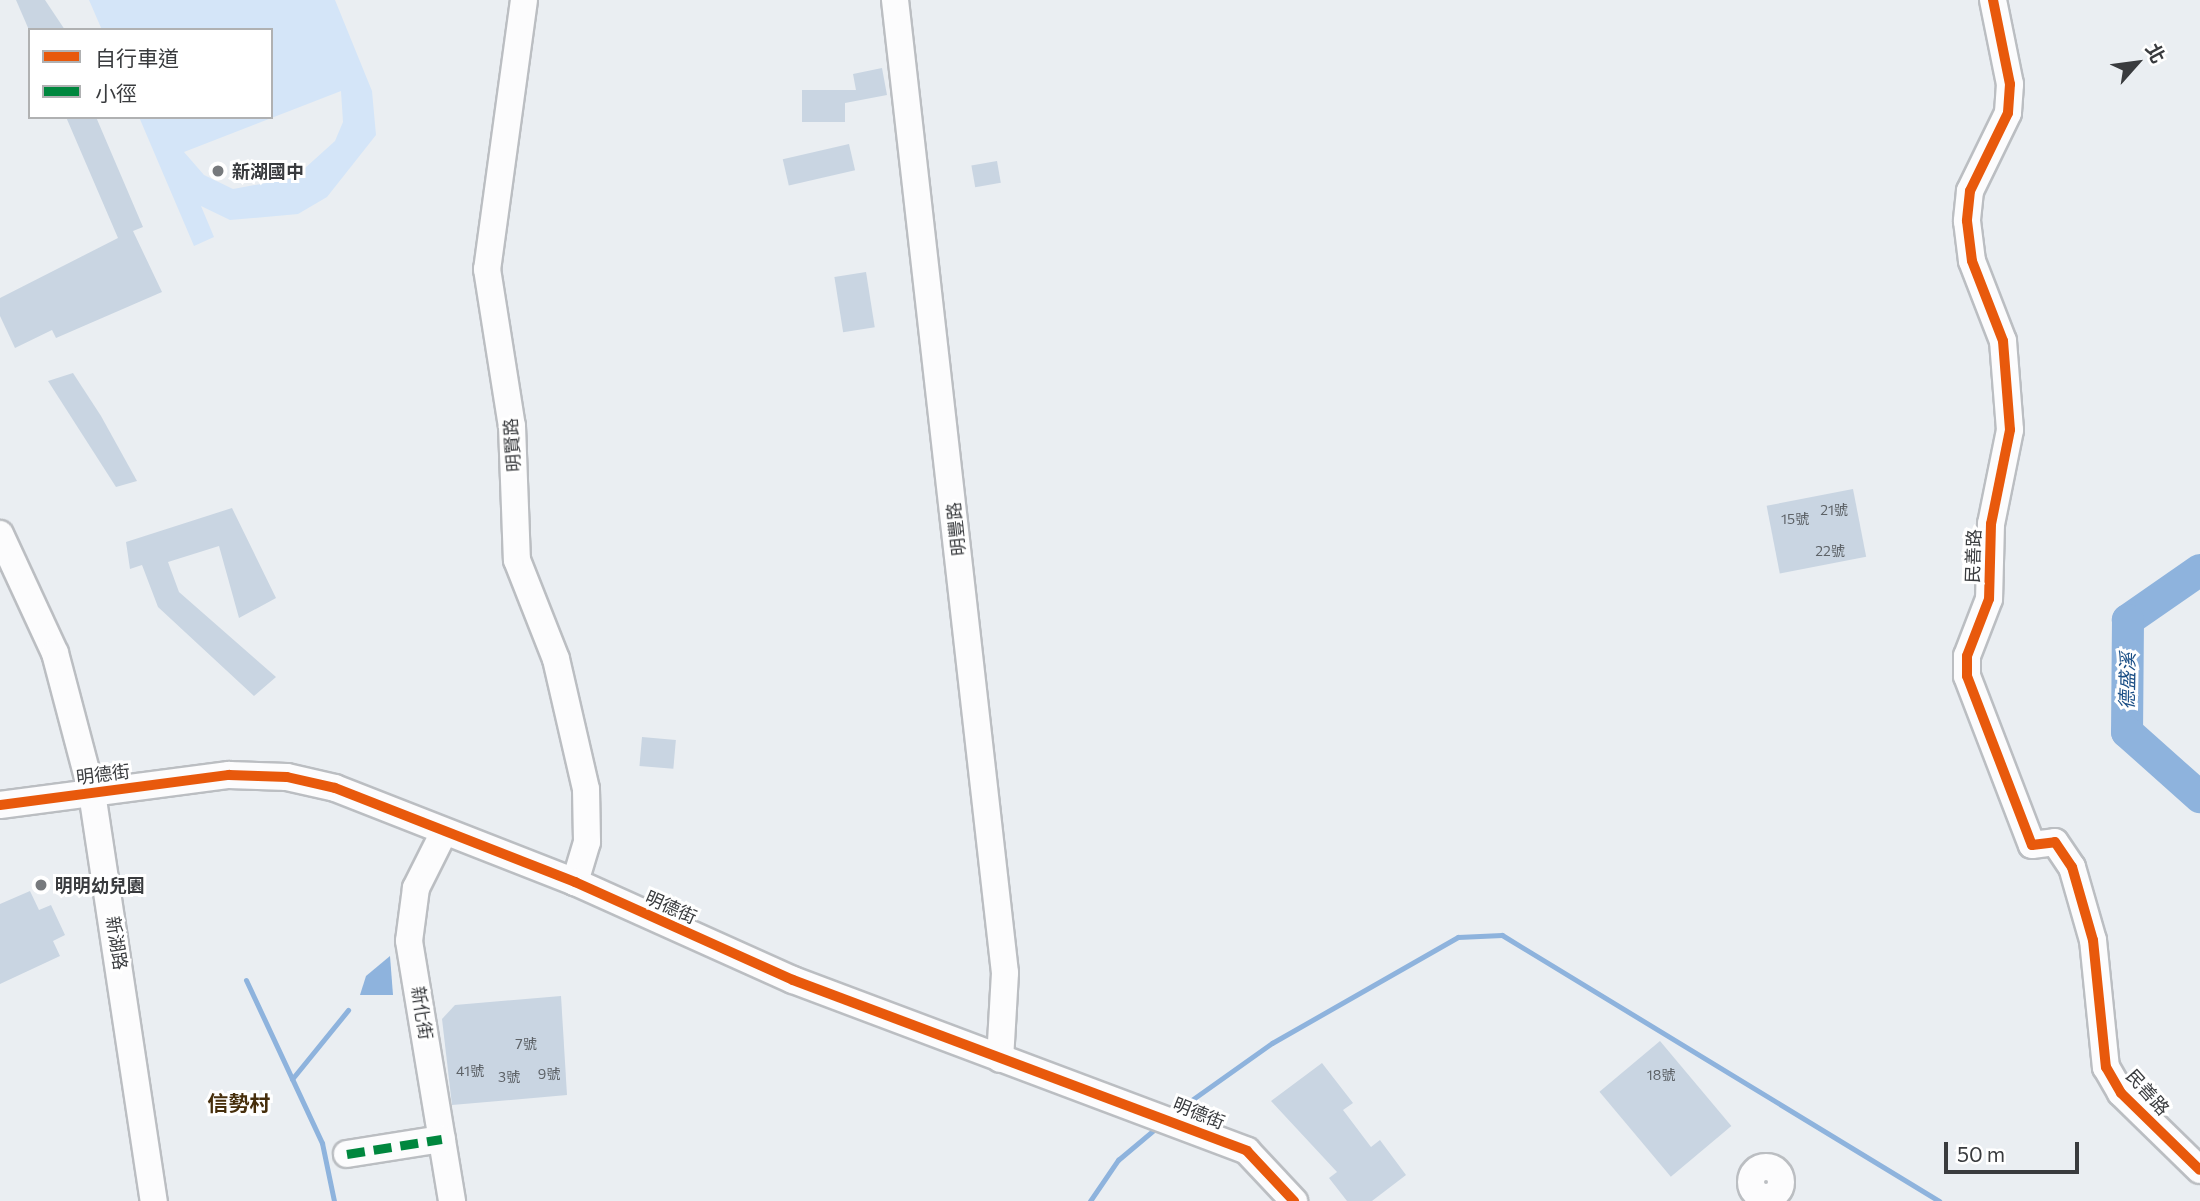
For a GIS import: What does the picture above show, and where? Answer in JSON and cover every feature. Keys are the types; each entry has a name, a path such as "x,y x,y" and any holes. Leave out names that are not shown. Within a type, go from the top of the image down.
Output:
{"street":[{"name":"明賢路","path":"524,0 487,269 512,426 517,560 556,659 586,789 587,842 575,881"},
{"name":"明豐路","path":"895,0 1005,973 1000,1059"},
{"name":"民善路","path":"1993,0 2010,84 2008,113 1970,191 1967,221 1972,261 2003,341 2010,430 1991,524 1989,599 1967,656 1967,676 2032,845 2055,842 2072,867 2093,940 2106,1067 2121,1093 2200,1170"},
{"name":"新湖路","path":"0,534 55,653 92,793 154,1201"},
{"name":"明德街","path":"0,805 229,775 287,777 335,788 575,881 793,980 1247,1151 1294,1201"},
{"name":"新化街","path":"444,832 409,911 452,1201"},
{"path":"347,1154 442,1139"}],"shaded area":[{"path":"89,0 335,0 372,91 376,135 327,197 298,214 230,220 201,206 214,237 194,246 140,119 269,119 184,152 204,175 233,189 294,178 335,141 343,122 341,91 273,117 273,28 101,28"}],"water":[{"path":"390,956 393,995 360,995 366,976"}],"building":[{"path":"16,0 45,0 64,28 28,28"},
{"path":"882,68 887,95 845,103 845,122 802,122 802,90 856,90 853,74"},
{"path":"67,119 97,119 143,227 133,231 162,292 56,338 52,330 15,348 0,316 0,298 118,238"},
{"path":"849,144 855,170 789,186 783,159"},
{"path":"997,161 1001,183 975,187 971,166"},
{"path":"866,272 875,327 843,332 834,277"},
{"path":"73,373 101,416 137,481 116,487 48,381"},
{"path":"1853,489 1866,557 1780,574 1767,506"},
{"path":"232,508 276,598 239,618 219,546 168,562 179,592 276,677 254,696 158,607 142,565 130,569 126,542"},
{"path":"642,737 676,740 673,769 639,766"},
{"path":"30,891 39,910 51,905 65,935 53,941 60,956 0,984 0,904"},
{"path":"561,996 567,1095 452,1105 442,1019 455,1005"},
{"path":"1660,1041 1731,1126 1671,1177 1599,1092"},
{"path":"1322,1063 1353,1103 1343,1110 1371,1147 1380,1140 1406,1175 1372,1201 1347,1201 1329,1178 1337,1172 1271,1101"}],"waterway":[{"name":"德盛溪","path":"2200,570 2128,620 2127,732 2200,797"},
{"path":"1179,1109 1272,1043 1458,937 1502,935 1939,1201"},
{"path":"246,980 322,1143 334,1201"},
{"path":"292,1079 348,1010"},
{"path":"1090,1201 1118,1160 1155,1129"}],"marked path":[{"path":"347,1154 442,1139"}],"cycle path":[{"path":"1993,0 2010,84 2008,113 1970,191 1967,221 1972,261 2003,341 2010,430 1991,524 1989,599 1967,656 1967,676 2032,845 2055,842 2072,867 2093,940 2106,1067 2121,1093 2200,1170"},
{"path":"0,805 229,775 287,777 335,788 575,882 793,980 1247,1151 1294,1201"}],"place":[{"name":"新湖國中","path":"218,171"},
{"name":"明明幼兒園","path":"41,885"}],"district":[{"name":"信勢村","path":"239,1103"}]}
